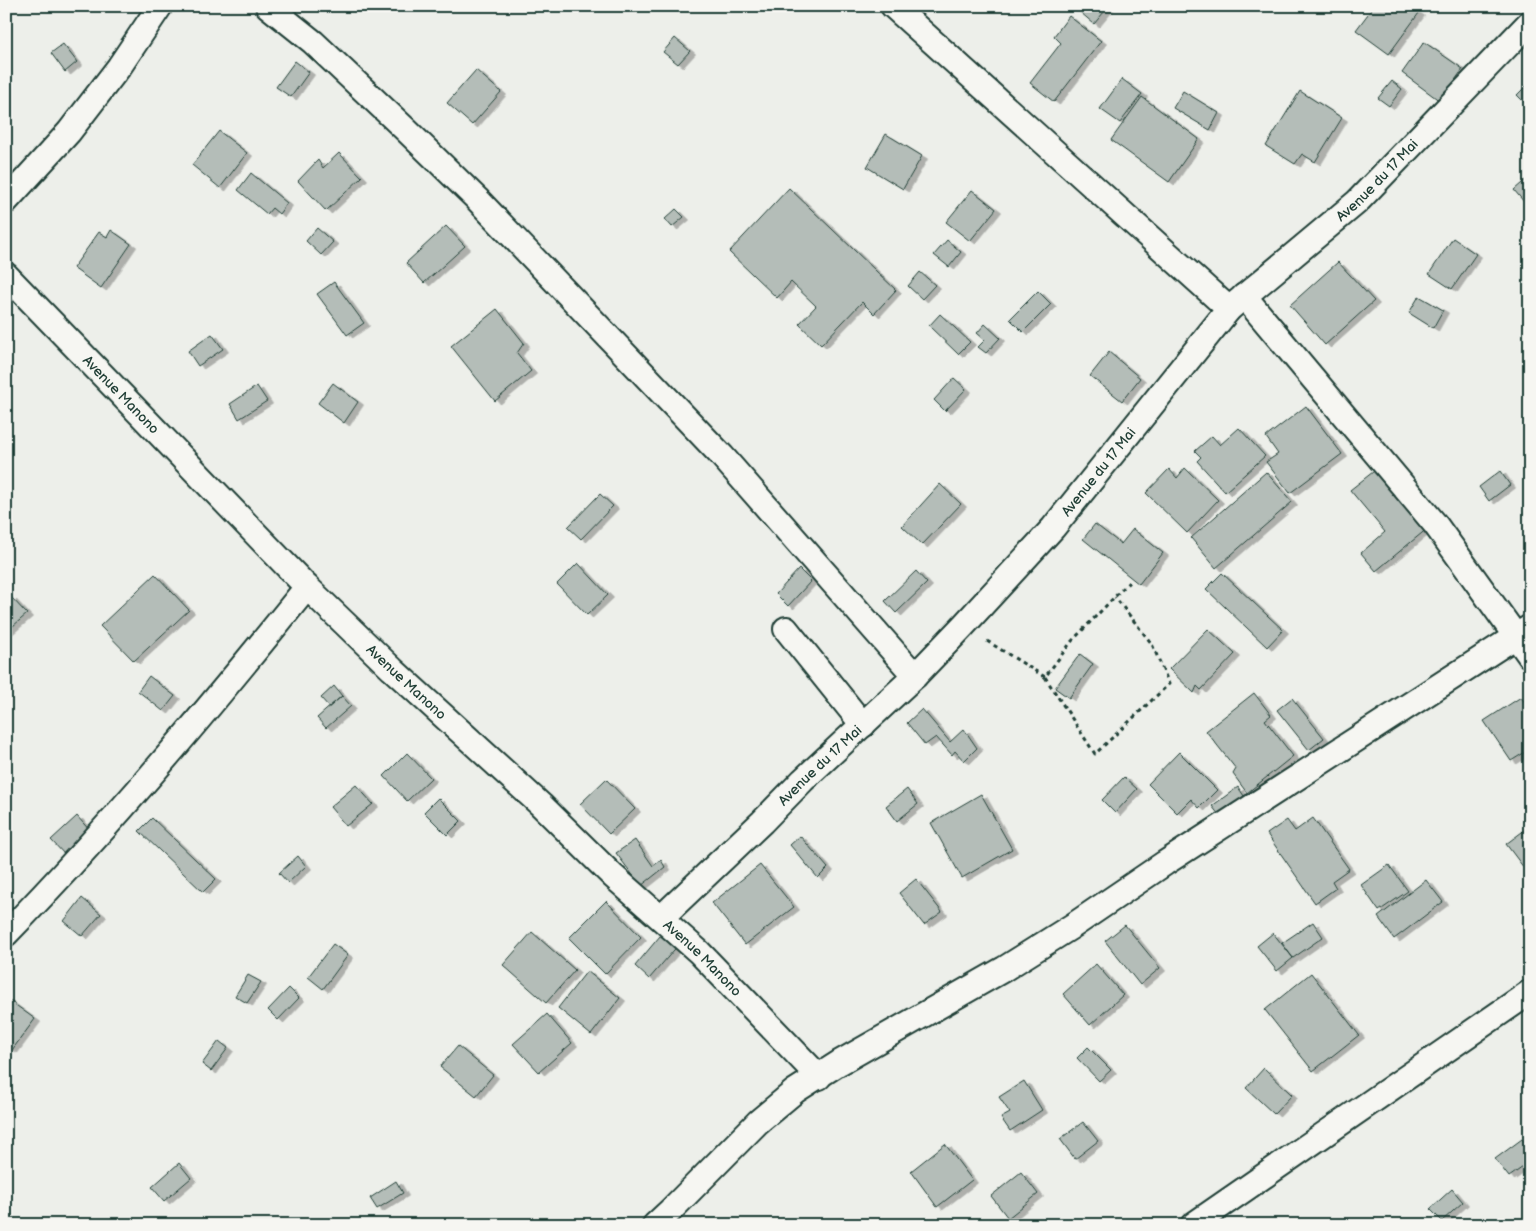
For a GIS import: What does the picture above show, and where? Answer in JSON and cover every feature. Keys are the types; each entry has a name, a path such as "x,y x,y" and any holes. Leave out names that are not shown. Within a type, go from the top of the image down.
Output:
{"street":[{"path":"6,202 70,132 119,67 160,6"},
{"path":"268,6 312,42 477,199 722,456 915,676"},
{"path":"893,6 1237,303 1435,524 1522,632 1530,656"},
{"name":"Avenue du 17 Mai","path":"662,917 915,676 963,626 1053,528 1237,303 1357,202 1530,22"},
{"name":"Avenue Manono","path":"6,275 307,587 392,669 541,805 614,876 699,952 819,1077"},
{"path":"6,934 55,884 208,709 307,587"},
{"path":"786,629 863,725"},
{"path":"655,1225 758,1122 795,1092 839,1063 1004,969 1074,925 1165,863 1256,806 1360,736 1522,632"},
{"path":"1194,1225 1530,992"}],"path":[{"path":"1045,677 1072,641 1129,582"},
{"path":"963,626 1045,677 1095,754 1169,684 1152,644 1116,597"}],"building":[{"path":"1073,6 1109,6 1094,24"},
{"path":"1374,6 1409,6 1419,13 1389,54 1356,30"},
{"path":"1069,16 1101,41 1054,102 1030,83 1061,43 1054,36"},
{"path":"675,38 690,51 678,64 663,52"},
{"path":"1424,42 1463,69 1440,101 1402,73"},
{"path":"63,44 77,62 65,72 51,53"},
{"path":"295,61 309,72 291,97 276,87"},
{"path":"476,70 501,92 472,125 447,103"},
{"path":"1122,79 1142,94 1120,123 1100,109"},
{"path":"1392,81 1402,89 1389,106 1378,98"},
{"path":"1530,82 1530,108 1517,95"},
{"path":"1183,91 1219,113 1210,130 1173,108"},
{"path":"1300,91 1342,118 1315,162 1302,154 1295,164 1266,146"},
{"path":"1142,97 1199,139 1169,182 1111,140"},
{"path":"219,131 247,153 220,188 192,165"},
{"path":"886,134 922,156 903,189 867,167"},
{"path":"339,153 362,177 326,211 298,181 318,160 323,168"},
{"path":"251,173 287,203 279,214 272,208 267,214 238,190"},
{"path":"1530,176 1530,209 1514,190"},
{"path":"789,188 896,290 874,314 862,302 821,345 799,324 816,306 791,282 777,298 729,252"},
{"path":"972,190 996,209 970,241 946,222"},
{"path":"676,209 684,217 672,227 665,219"},
{"path":"446,226 465,246 424,283 406,263"},
{"path":"317,228 333,242 321,255 306,241"},
{"path":"111,230 131,244 101,288 73,268 99,232 107,237"},
{"path":"1453,238 1476,254 1452,289 1429,274"},
{"path":"947,240 961,252 949,267 934,255"},
{"path":"1338,262 1374,301 1325,345 1290,305"},
{"path":"920,272 935,285 922,299 908,286"},
{"path":"334,282 364,323 347,335 317,294"},
{"path":"1038,291 1051,304 1023,332 1010,319"},
{"path":"1419,296 1443,310 1433,328 1409,313"},
{"path":"497,309 524,343 517,353 531,371 495,401 451,346"},
{"path":"940,314 970,342 958,354 929,326"},
{"path":"985,324 1000,338 986,353 978,347 985,340 977,333"},
{"path":"212,334 223,349 198,366 188,351"},
{"path":"1109,352 1140,378 1122,401 1090,376"},
{"path":"954,378 966,389 945,411 934,400"},
{"path":"333,383 358,402 344,423 318,403"},
{"path":"257,386 267,401 239,419 230,404"},
{"path":"1306,406 1342,454 1290,493 1266,462 1278,454 1266,437"},
{"path":"1239,428 1265,456 1225,492 1197,461 1201,457 1195,451 1212,436 1220,445"},
{"path":"1185,468 1218,500 1187,533 1146,493 1169,469 1177,478"},
{"path":"1378,468 1428,528 1376,571 1361,553 1385,532 1350,490"},
{"path":"1500,471 1510,485 1489,501 1479,487"},
{"path":"1266,472 1292,502 1216,568 1191,538"},
{"path":"940,484 961,504 922,545 902,526"},
{"path":"600,494 613,506 581,539 568,527"},
{"path":"1095,524 1121,544 1133,529 1163,553 1139,584 1083,539"},
{"path":"578,563 608,595 587,615 557,584"},
{"path":"799,569 811,581 788,606 776,594"},
{"path":"916,571 927,583 896,613 885,601"},
{"path":"1222,573 1283,630 1267,647 1206,589"},
{"path":"155,574 189,610 134,661 100,626"},
{"path":"11,597 27,614 6,632 6,601"},
{"path":"1208,629 1235,654 1201,690 1197,686 1194,693 1169,669"},
{"path":"1080,654 1093,664 1069,698 1055,688"},
{"path":"149,676 175,696 163,711 138,691"},
{"path":"334,686 342,696 329,707 321,698"},
{"path":"1254,693 1271,715 1265,720 1293,756 1247,793 1233,774 1236,769 1206,731"},
{"path":"342,696 351,706 326,728 317,718"},
{"path":"1521,697 1530,710 1530,749 1511,761 1484,721"},
{"path":"1292,698 1324,738 1309,750 1277,710"},
{"path":"922,709 950,742 964,729 977,748 964,761 955,751 952,755 936,737 925,745 907,723"},
{"path":"1179,752 1217,790 1199,808 1191,799 1177,813 1148,784"},
{"path":"407,753 431,778 407,801 384,776"},
{"path":"1124,777 1137,789 1115,813 1102,800"},
{"path":"606,779 635,809 609,834 580,804"},
{"path":"356,785 373,804 346,826 330,807"},
{"path":"1238,787 1248,802 1223,820 1212,806"},
{"path":"907,789 918,804 897,821 886,806"},
{"path":"981,794 1012,849 962,878 931,823"},
{"path":"438,798 461,821 447,835 424,812"},
{"path":"77,816 91,832 66,856 51,840"},
{"path":"152,818 216,879 203,892 139,831"},
{"path":"1313,818 1349,869 1332,881 1336,888 1315,903 1267,834 1287,820 1295,831"},
{"path":"1530,826 1530,864 1524,868 1506,844"},
{"path":"800,836 828,868 818,878 790,845"},
{"path":"635,840 653,866 661,860 665,867 641,886 616,853"},
{"path":"298,856 306,866 288,883 279,873"},
{"path":"760,865 794,907 745,945 712,903"},
{"path":"1389,865 1408,891 1379,911 1361,885"},
{"path":"916,879 942,912 924,925 899,893"},
{"path":"1426,880 1443,902 1394,939 1378,917"},
{"path":"82,898 101,914 82,936 64,921"},
{"path":"606,901 641,937 605,974 569,938"},
{"path":"1313,922 1323,937 1293,958 1282,943"},
{"path":"1125,925 1160,968 1140,985 1105,941"},
{"path":"665,930 680,943 649,979 635,966"},
{"path":"532,932 575,970 546,1003 503,965"},
{"path":"1273,933 1293,958 1277,971 1257,946"},
{"path":"333,944 348,955 323,989 308,977"},
{"path":"1096,964 1123,995 1090,1025 1063,994"},
{"path":"587,971 620,998 591,1035 558,1008"},
{"path":"1311,973 1359,1035 1313,1071 1265,1010"},
{"path":"248,975 261,982 247,1003 235,996"},
{"path":"289,988 299,998 278,1020 268,1010"},
{"path":"6,998 35,1019 12,1050 6,1046"},
{"path":"547,1014 572,1043 539,1072 513,1044"},
{"path":"219,1041 228,1048 211,1071 202,1064"},
{"path":"458,1046 493,1075 476,1096 440,1067"},
{"path":"1088,1047 1111,1070 1099,1081 1077,1058"},
{"path":"1264,1068 1292,1095 1274,1114 1246,1088"},
{"path":"1024,1081 1042,1110 1010,1131 1001,1118 1010,1113 999,1097"},
{"path":"1083,1122 1098,1141 1075,1159 1060,1139"},
{"path":"1522,1139 1530,1149 1530,1162 1509,1177 1495,1159"},
{"path":"945,1144 972,1180 937,1207 911,1171"},
{"path":"179,1163 191,1178 164,1201 152,1187"},
{"path":"1021,1172 1038,1194 1008,1218 991,1196"},
{"path":"396,1181 403,1193 377,1209 370,1198"},
{"path":"1452,1189 1463,1202 1442,1221 1430,1209"}]}
